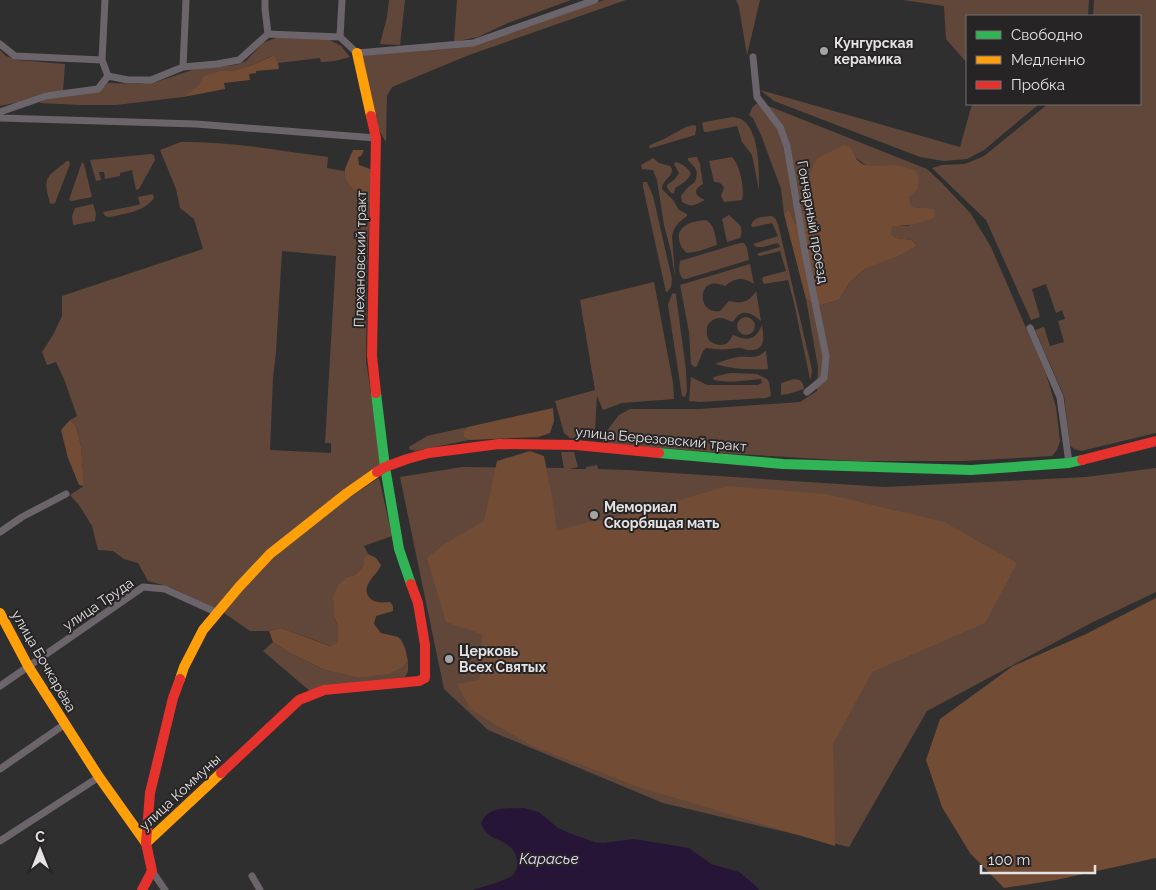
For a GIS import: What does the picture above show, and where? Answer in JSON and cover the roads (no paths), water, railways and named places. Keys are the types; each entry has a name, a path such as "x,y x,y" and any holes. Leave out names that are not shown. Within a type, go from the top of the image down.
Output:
{"main road":[{"name":"Плехановский тракт","path":"358,53 376,138 372,356 385,467 399,549 418,602 425,644 424,678 420,681"},
{"name":"улица Березовский тракт","path":"218,613 270,554 368,477 385,467 430,453 499,444 576,445 783,464 971,470 1069,463 1156,440"},
{"name":"улица Бочкарёва","path":"0,613 28,666 99,777 146,843 152,870"},
{"name":"улица Коммуны","path":"146,843 150,793 172,698 184,667 203,630 218,613"},
{"name":"улица Коммуны","path":"146,843 299,700 324,690 420,681"},
{"path":"142,890 152,870"}],"street":[{"path":"105,0 102,60 108,76"},
{"path":"183,67 186,0"},
{"path":"265,0 268,34"},
{"path":"340,37 342,0"},
{"path":"108,76 128,80 152,80 183,67 239,60 268,34 340,37 358,53 474,42 595,0"},
{"path":"0,44 15,56 102,60"},
{"name":"Гончарный проезд","path":"753,57 757,97 780,127 787,146 805,253 826,356 824,378 807,392"},
{"path":"0,112 46,96 98,89 108,76"},
{"path":"0,118 196,124 376,138"},
{"path":"1030,328 1060,397 1069,463"},
{"path":"0,532 22,517 66,494"},
{"name":"улица Труда","path":"0,686 143,587 164,589 218,613"},
{"name":"улица Бочкарёва","path":"0,769 65,724"},
{"path":"0,841 99,777"},
{"name":"улица Бочкарёва","path":"152,870 165,890"},
{"path":"252,876 260,890"}],"water":[{"name":"Карасье","path":"524,808 539,812 558,828 595,842 603,843 634,839 689,848 711,864 739,872 759,890 473,890 510,877 514,874 517,867 513,850 490,836 484,829 481,823 484,817 499,809"}],"place":[{"name":"Кунгурская керамика","path":"824,51"},
{"name":"Мемориал Скорбящая мать","path":"594,515"},
{"name":"Церковь Всех Святых","path":"449,659"}]}
